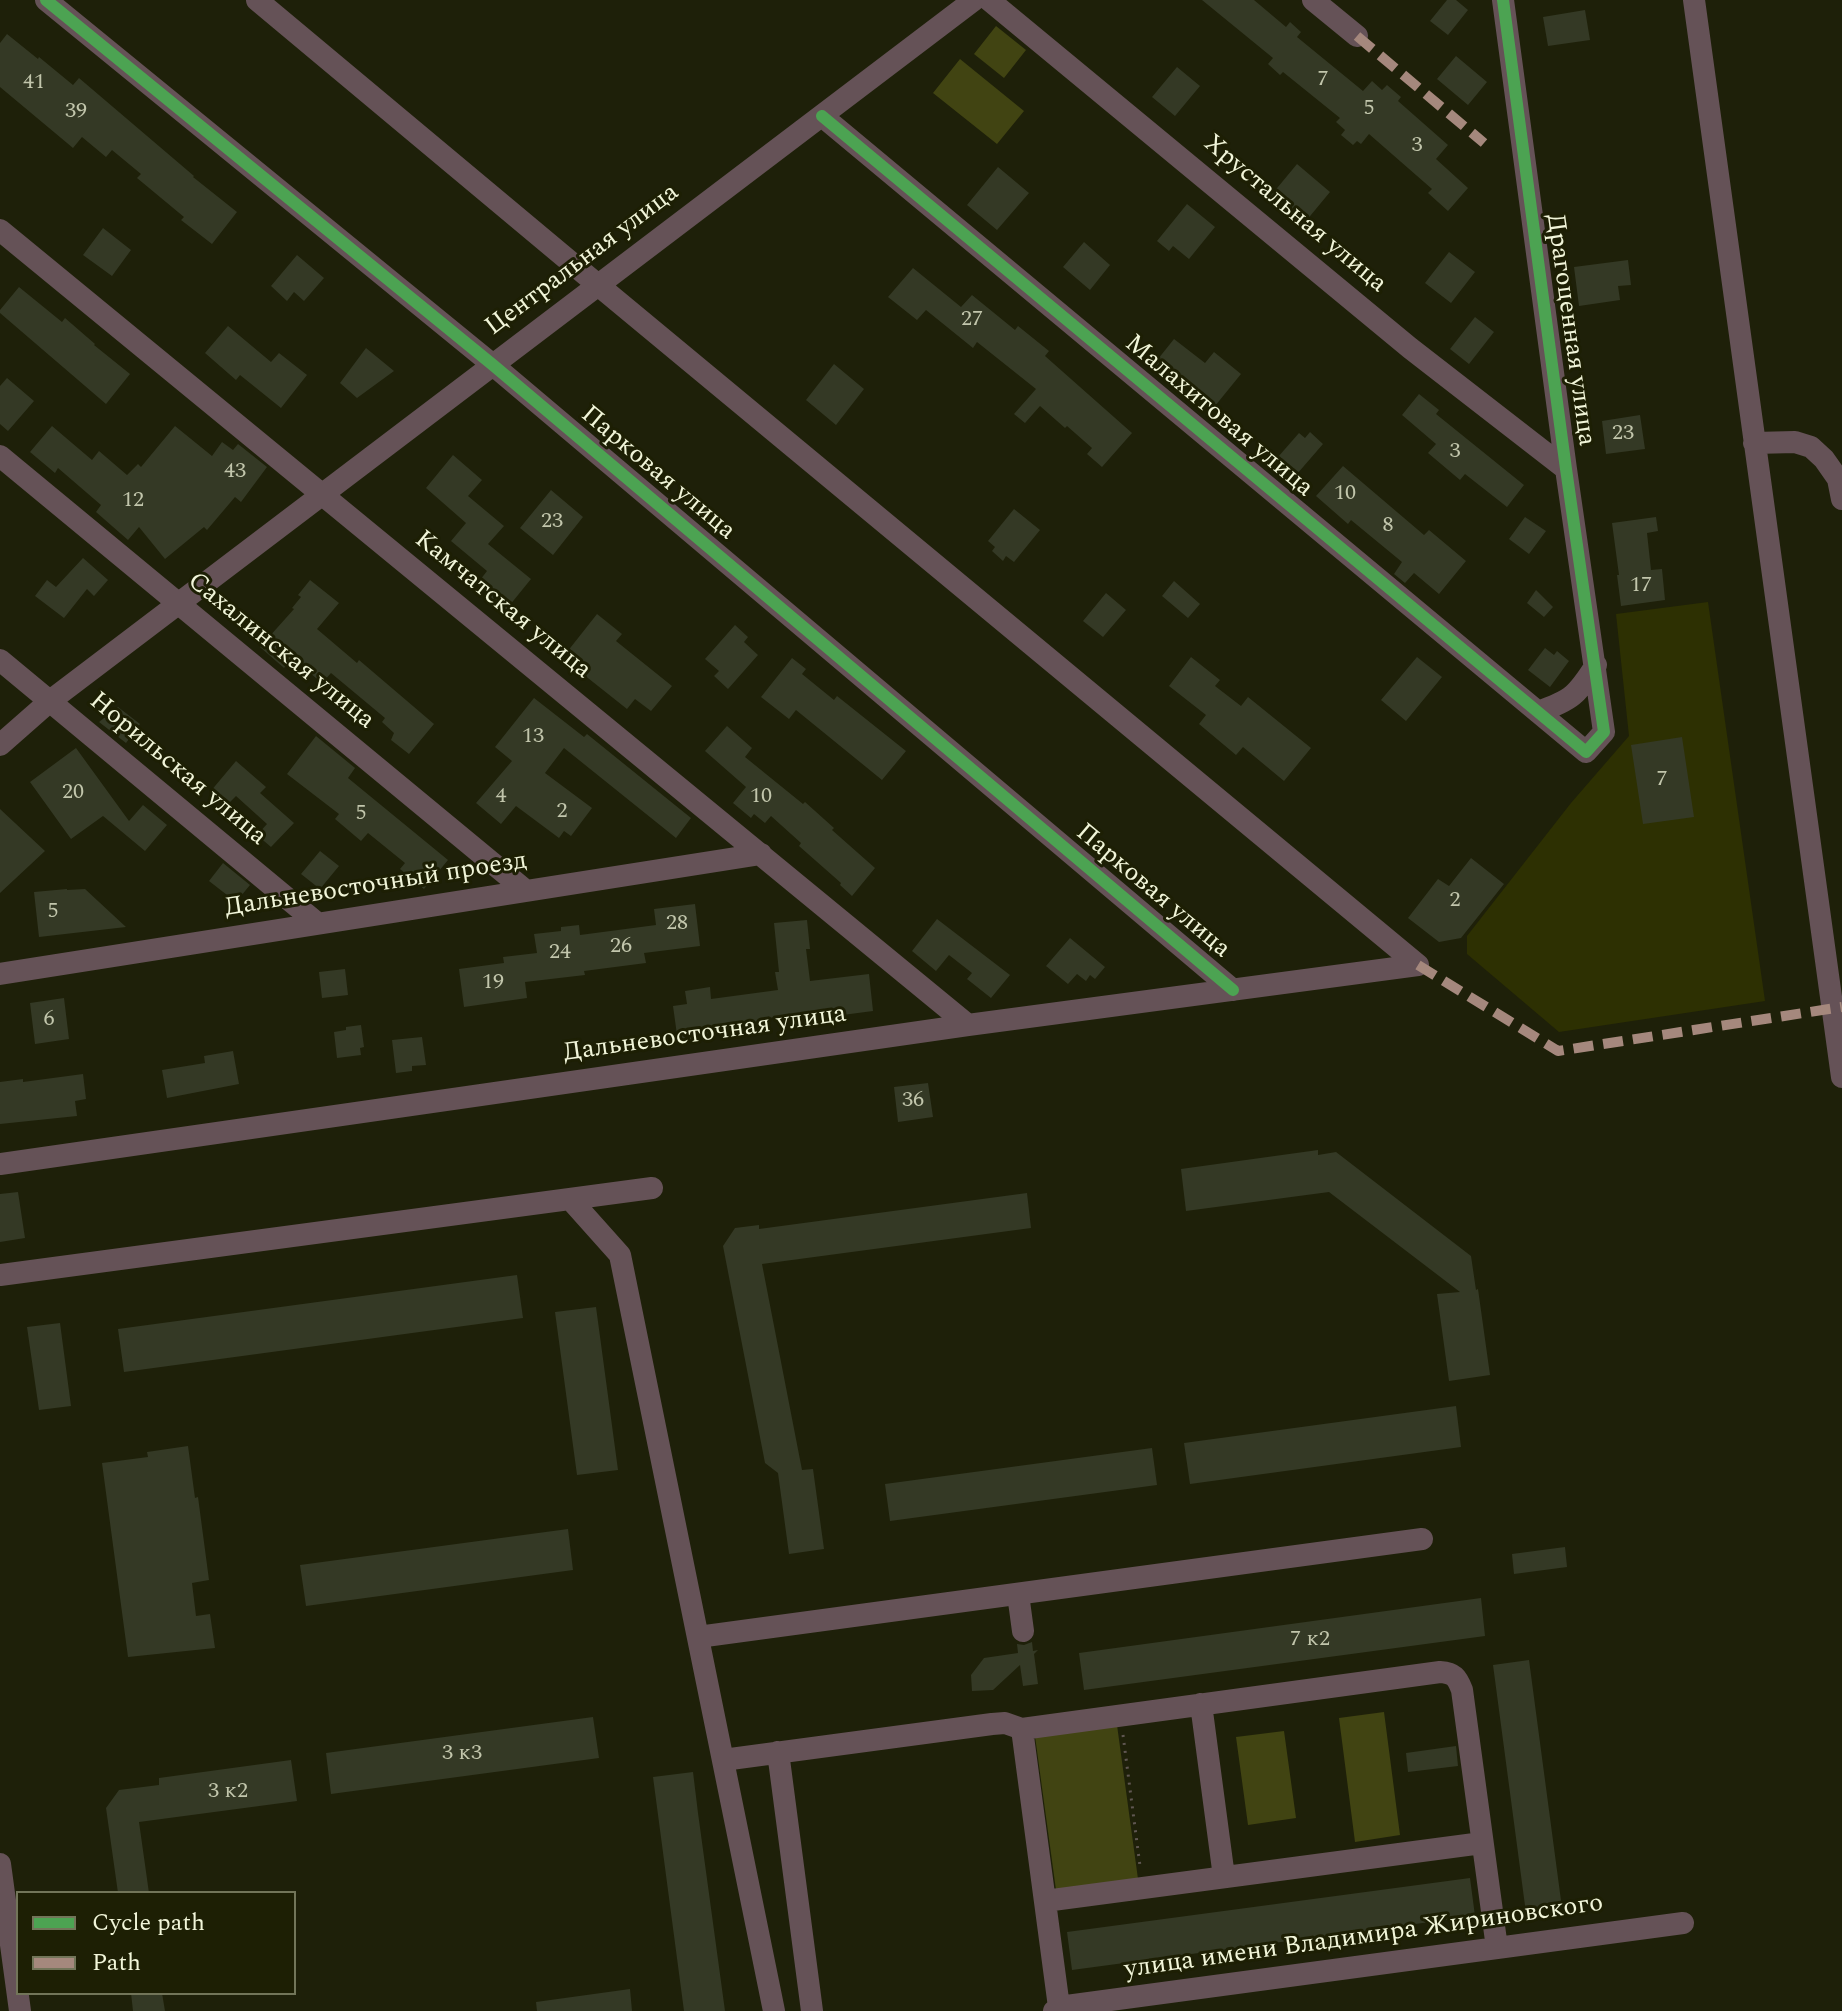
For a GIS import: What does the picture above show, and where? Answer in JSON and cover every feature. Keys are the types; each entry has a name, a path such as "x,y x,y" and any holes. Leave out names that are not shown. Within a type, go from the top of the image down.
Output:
{"street":[{"name":"Парковая улица","path":"46,0 493,365 1233,990"},
{"path":"257,0 598,285"},
{"name":"Центральная улица","path":"0,745 50,701 974,0"},
{"name":"Хрустальная улица","path":"989,0 1410,348 1566,469"},
{"path":"1313,0 1357,36"},
{"name":"Драгоценная улица","path":"1503,0 1566,469 1596,665"},
{"path":"1694,0 1842,1077"},
{"name":"Малахитовая улица","path":"822,116 1586,752 1604,732 1596,665"},
{"name":"Камчатская улица","path":"0,230 968,1025"},
{"name":"Дальневосточная улица","path":"0,1164 968,1025 1418,965 598,285"},
{"path":"1754,443 1795,442 1811,447 1838,479 1842,499"},
{"name":"Сахалинская улица","path":"0,456 525,890"},
{"name":"Норильская улица","path":"0,660 317,923"},
{"path":"1538,712 1563,703 1581,688 1596,665"},
{"name":"Дальневосточный проезд","path":"0,974 761,854"},
{"path":"0,1275 652,1188"},
{"path":"570,1199 620,1255 774,2011"},
{"path":"698,1637 1422,1539"},
{"path":"1018,1594 1023,1631"},
{"path":"723,1760 992,1724 1005,1723 1022,1729 1450,1673 1458,1678 1462,1690 1466,1755 1497,1948"},
{"path":"1201,1704 1224,1877"},
{"path":"1022,1729 1057,2009"},
{"path":"778,1752 812,2011"},
{"path":"1045,1901 1482,1843"},
{"path":"0,1864 16,1982"},
{"name":"улица имени Владимира Жириновского","path":"1057,2009 1683,1923"}],"path":[{"path":"1120,1715 1143,1888"}],"shaded area":[{"path":"996,26 1026,50 1004,78 974,54"},
{"path":"960,59 1024,111 997,144 933,93"},
{"path":"1708,602 1765,1001 1559,1032 1467,954 1467,936 1571,803 1629,736 1616,614"},
{"path":"1384,1712 1400,1835 1355,1842 1339,1718"},
{"path":"1117,1725 1138,1879 1056,1890 1035,1736"},
{"path":"1284,1731 1296,1818 1248,1825 1236,1737"}],"building":[{"path":"1202,0 1254,0 1286,27 1290,22 1301,32 1297,37 1363,91 1372,81 1382,90 1387,85 1401,97 1398,101 1448,145 1436,159 1468,188 1448,211 1428,193 1432,189 1369,134 1361,144 1357,141 1353,145 1341,135 1345,130 1336,122 1340,118 1283,72 1280,75 1268,64 1273,58"},
{"path":"1447,0 1456,0 1468,10 1448,35 1430,21"},
{"path":"1585,10 1590,40 1548,46 1543,17"},
{"path":"7,34 73,85 79,78 237,212 212,244 181,220 184,217 137,178 141,174 112,150 106,157 82,137 73,148 0,87 0,43"},
{"path":"1456,56 1487,82 1468,105 1437,79"},
{"path":"1177,67 1200,86 1175,116 1152,97"},
{"path":"1297,164 1330,192 1301,227 1268,199"},
{"path":"998,167 1029,193 997,230 967,205"},
{"path":"1187,204 1215,227 1189,259 1173,246 1169,251 1157,241"},
{"path":"103,228 131,250 112,276 83,255"},
{"path":"1084,242 1110,265 1090,290 1063,267"},
{"path":"1449,252 1475,272 1451,303 1425,283"},
{"path":"297,255 324,278 304,301 294,292 287,301 271,286"},
{"path":"1628,260 1631,285 1618,286 1620,300 1579,306 1574,267"},
{"path":"913,268 961,307 972,295 1015,330 1018,326 1049,351 1045,356 1132,433 1102,467 1087,454 1092,448 1040,406 1025,423 1014,414 1036,389 977,342 973,348 926,310 917,320 888,297"},
{"path":"19,287 62,322 65,318 130,374 106,404 0,313"},
{"path":"1475,317 1494,332 1469,364 1450,349"},
{"path":"228,326 271,362 279,353 307,375 281,408 240,375 236,380 205,353"},
{"path":"1174,339 1205,363 1214,352 1241,374 1215,406 1177,373 1172,379 1154,364"},
{"path":"366,348 394,371 357,398 340,383"},
{"path":"834,364 864,389 836,425 806,400"},
{"path":"7,378 34,401 8,431 0,424 0,386"},
{"path":"1419,394 1439,410 1436,414 1524,485 1507,507 1465,474 1460,480 1428,453 1436,444 1402,415"},
{"path":"1640,415 1645,449 1606,454 1602,421"},
{"path":"52,426 92,460 99,451 127,475 138,464 141,467 175,426 212,456 222,442 233,450 238,444 267,467 241,502 235,497 207,530 204,527 165,559 139,527 128,540 96,512 101,505 58,468 55,473 30,452"},
{"path":"1310,432 1323,444 1297,474 1278,457 1299,433 1305,438"},
{"path":"453,455 482,480 468,496 504,526 488,544 531,579 505,611 477,584 487,571 451,541 466,523 426,488"},
{"path":"1343,466 1424,535 1429,530 1466,561 1439,594 1414,573 1405,583 1394,574 1402,562 1351,520 1348,524 1316,496"},
{"path":"551,490 583,517 553,555 520,528"},
{"path":"1014,509 1040,530 1014,562 1006,556 1003,561 992,551 995,547 988,541"},
{"path":"1525,517 1546,531 1529,554 1509,539"},
{"path":"1656,517 1658,531 1647,533 1651,570 1662,569 1665,600 1621,606 1612,523"},
{"path":"83,558 108,580 94,596 87,589 64,618 35,596 47,580 56,587"},
{"path":"310,580 339,603 317,629 357,663 359,660 434,724 409,754 391,740 394,733 382,722 385,718 331,673 322,683 292,658 284,668 260,647 294,609 301,597 298,595"},
{"path":"1174,581 1200,604 1188,618 1162,596"},
{"path":"1536,590 1553,607 1544,617 1527,603"},
{"path":"1106,593 1126,610 1103,637 1083,621"},
{"path":"597,614 622,634 616,641 672,686 651,711 635,699 627,709 569,663 574,657 567,652"},
{"path":"735,625 748,637 744,642 758,655 728,689 714,676 719,671 705,659"},
{"path":"1545,648 1554,655 1557,651 1569,661 1550,687 1528,670"},
{"path":"1191,657 1220,680 1215,686 1241,706 1248,697 1311,748 1284,781 1243,747 1236,755 1199,724 1206,715 1169,686"},
{"path":"1417,657 1442,677 1406,721 1381,700"},
{"path":"792,658 806,669 802,674 834,700 837,696 906,751 882,780 796,710 789,719 761,697"},
{"path":"534,698 584,737 587,734 691,818 676,838 564,748 545,773 592,808 571,836 564,831 559,838 516,806 501,824 476,803 512,761 495,747"},
{"path":"118,707 140,724 126,743 99,722"},
{"path":"727,726 752,748 745,757 803,804 805,802 875,868 852,896 771,816 765,823 754,814 751,818 733,803 746,787 705,751"},
{"path":"316,736 355,768 348,778 448,860 424,889 400,869 405,863 368,833 361,841 335,819 339,814 287,774"},
{"path":"1682,737 1694,817 1643,824 1631,745"},
{"path":"76,748 129,821 143,805 167,825 145,851 103,816 71,839 30,782"},
{"path":"236,761 266,787 260,793 294,823 271,847 257,835 267,824 236,796 226,806 210,792"},
{"path":"0,809 45,851 0,893"},
{"path":"320,851 339,866 320,889 301,874"},
{"path":"1471,858 1504,884 1461,938 1439,942 1408,918 1438,879 1449,886"},
{"path":"223,863 250,885 236,902 209,881"},
{"path":"85,889 126,927 39,937 34,892"},
{"path":"695,904 700,946 644,953 646,963 525,982 527,998 464,1007 459,969 504,963 503,957 537,953 534,934 579,925 580,935 656,925 654,909"},
{"path":"937,919 1010,975 991,998 967,979 972,973 949,955 936,971 912,951"},
{"path":"807,920 810,949 806,949 810,981 869,974 873,1011 835,1016 834,1010 759,1019 760,1027 696,1035 696,1040 678,1042 673,1006 687,1004 685,991 710,987 711,999 778,990 774,923"},
{"path":"1070,938 1105,967 1095,979 1090,975 1086,981 1077,974 1068,984 1046,966"},
{"path":"345,969 348,995 322,998 319,972"},
{"path":"64,998 69,1039 35,1044 30,1003"},
{"path":"361,1025 364,1047 360,1048 361,1055 337,1058 334,1032"},
{"path":"422,1037 426,1065 412,1066 412,1071 396,1073 392,1040"},
{"path":"233,1051 239,1084 167,1098 162,1070 205,1063 204,1056"},
{"path":"83,1074 86,1099 75,1101 77,1116 0,1124 0,1082"},
{"path":"928,1083 933,1117 898,1122 894,1087"},
{"path":"1318,1150 1318,1155 1336,1152 1471,1256 1490,1375 1449,1381 1437,1294 1460,1292 1329,1192 1186,1211 1181,1169"},
{"path":"18,1192 25,1238 0,1242 0,1194"},
{"path":"1027,1193 1031,1228 762,1264 802,1470 813,1469 824,1549 789,1554 778,1473 765,1463 723,1246 735,1228 759,1225 759,1229"},
{"path":"517,1275 523,1318 124,1372 118,1329"},
{"path":"596,1307 618,1470 577,1475 555,1312"},
{"path":"60,1323 71,1406 39,1410 27,1327"},
{"path":"1456,1406 1461,1447 1190,1484 1184,1443"},
{"path":"188,1446 209,1580 192,1583 196,1616 210,1614 215,1648 128,1657 102,1463 148,1457 147,1452"},
{"path":"1152,1448 1157,1485 890,1521 885,1484"},
{"path":"568,1529 573,1570 306,1606 300,1565"},
{"path":"1565,1547 1567,1567 1514,1574 1512,1554"},
{"path":"1481,1598 1485,1636 1084,1690 1079,1653"},
{"path":"1032,1642 1033,1651 1038,1650 1034,1654 1038,1684 1023,1686 1020,1665 993,1690 972,1691 971,1675 984,1658 1018,1653 1017,1644"},
{"path":"1529,1660 1562,1908 1526,1913 1493,1665"},
{"path":"593,1717 599,1758 331,1794 326,1753"},
{"path":"1456,1746 1458,1766 1408,1772 1406,1753"},
{"path":"291,1760 297,1801 139,1822 149,1891 118,1891 106,1808 119,1790 159,1785 159,1778"},
{"path":"693,1772 725,2011 684,2011 653,1777"},
{"path":"1470,1878 1475,1916 1072,1970 1067,1932"},
{"path":"630,1989 632,2011 537,2011 536,2002"},
{"path":"131,1995 162,1995 165,2011 133,2011"}],"marked path":[{"path":"1357,36 1484,143"},
{"path":"1418,965 1558,1051 1842,1007"}],"cycle path":[{"path":"46,0 493,365 1233,990"},
{"path":"822,116 1586,752 1604,732 1503,0"}]}
